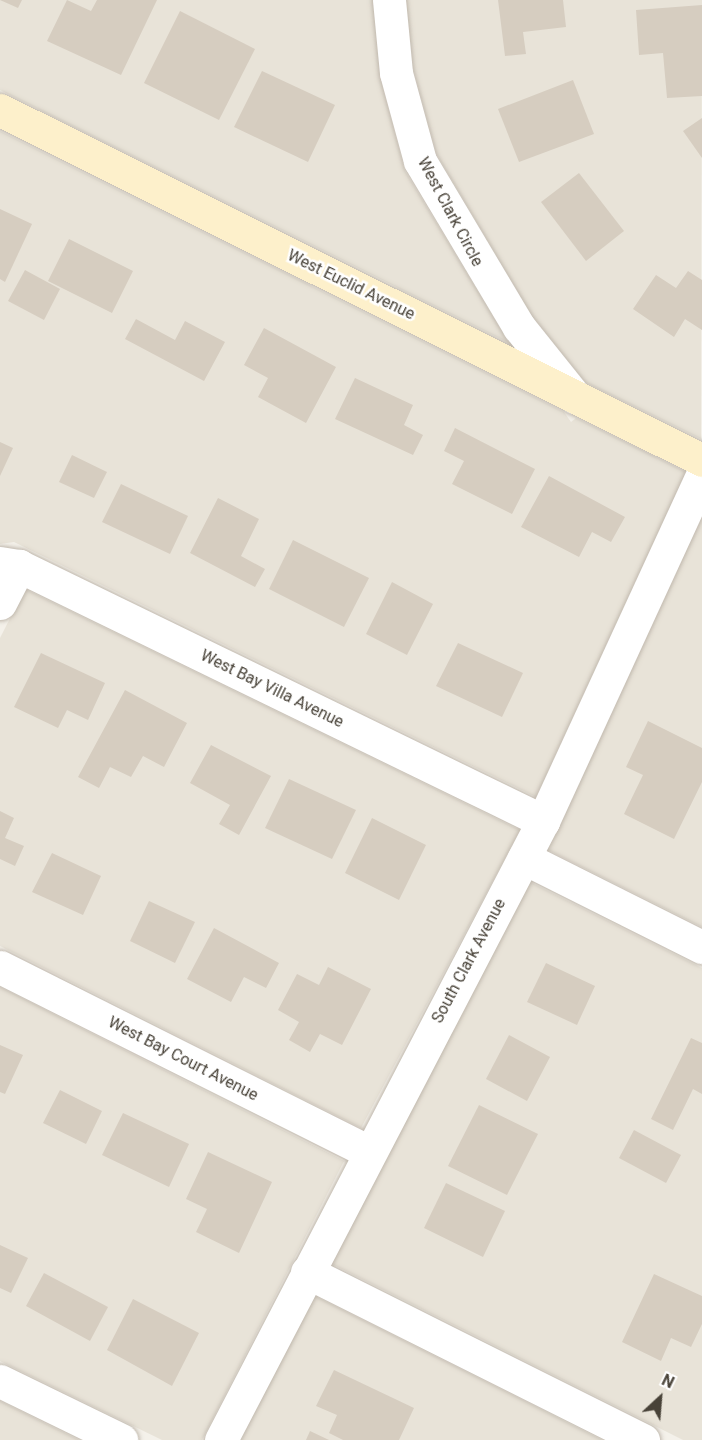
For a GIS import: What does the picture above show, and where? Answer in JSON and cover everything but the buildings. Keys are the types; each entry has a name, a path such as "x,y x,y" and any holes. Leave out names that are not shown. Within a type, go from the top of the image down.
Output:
{"street":[{"name":"West Clark Circle","path":"389,0 396,73 420,161 519,327 575,397"},
{"name":"West Euclid Avenue","path":"0,110 702,460"},
{"name":"South Clark Avenue","path":"220,1440 367,1151 543,821 702,475"},
{"name":"West Bay Villa Avenue","path":"10,564 543,821"},
{"path":"0,603 10,564"},
{"path":"524,858 702,947"},
{"name":"West Bay Court Avenue","path":"0,967 367,1151"},
{"path":"307,1272 644,1440"},
{"path":"0,1381 121,1440"}],"shaded area":[{"path":"0,0 373,0 380,77 405,171 509,343 0,90"},
{"path":"406,0 702,0 701,439 585,382 532,316 436,153 413,68"},
{"path":"0,131 564,412 571,422 576,418 686,472 536,797 14,542 0,544"},
{"path":"702,513 702,927 546,849"},
{"path":"25,589 520,830 361,1128 0,946 0,638"},
{"path":"530,882 702,968 702,1440 683,1440 330,1263"},
{"path":"0,987 344,1161 202,1440 162,1440 0,1361"},
{"path":"313,1295 602,1440 239,1440"},
{"path":"0,1401 79,1440 0,1440"}]}
